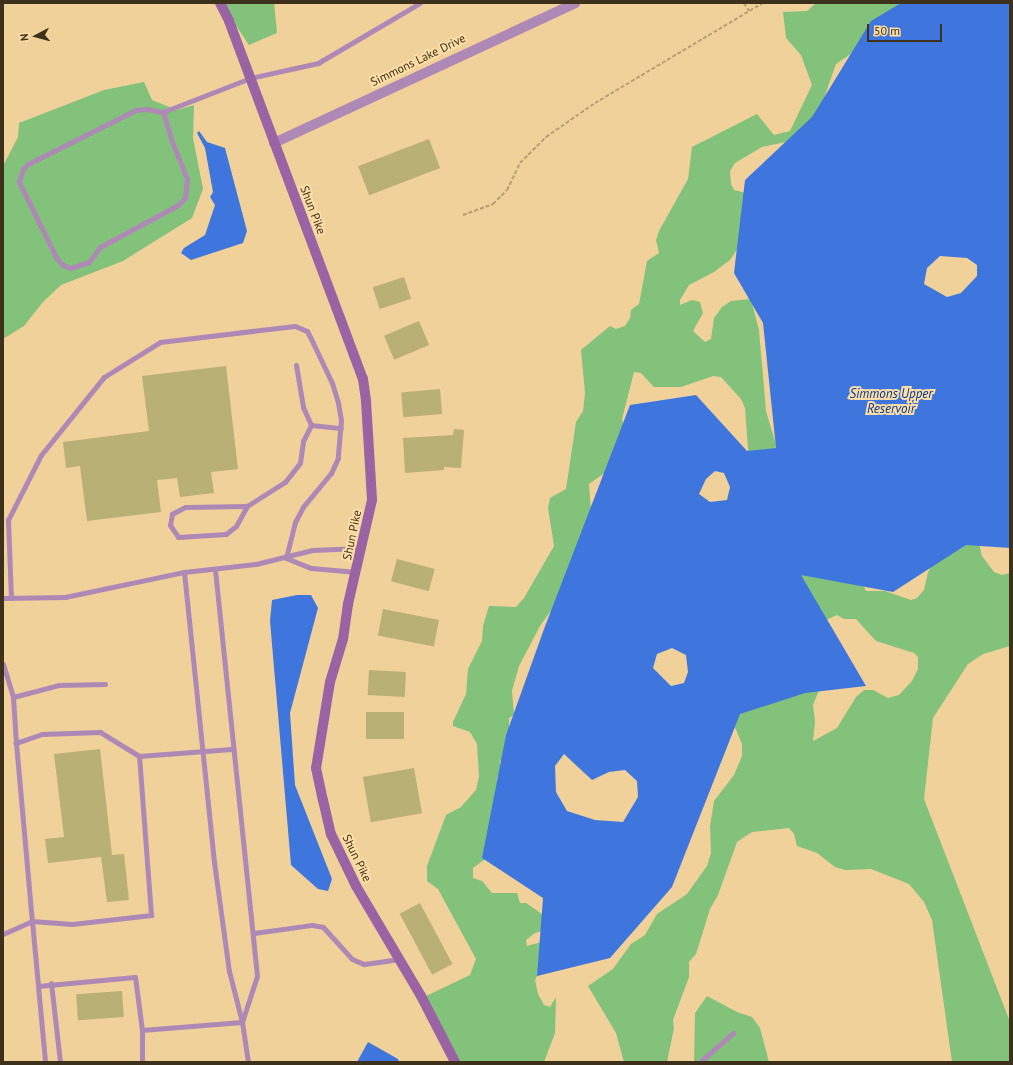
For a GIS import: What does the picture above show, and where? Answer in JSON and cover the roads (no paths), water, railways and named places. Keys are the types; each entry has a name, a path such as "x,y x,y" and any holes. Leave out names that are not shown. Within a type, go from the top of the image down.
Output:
{"main road":[{"name":"Shun Pike","path":"220,3 250,78 363,379 372,473 372,500 357,572 330,682 316,768 331,834 340,856 400,960 455,1062"}],"street":[{"name":"Simmons Lake Drive","path":"274,143 493,39 575,3"}],"lane":[{"path":"163,112 171,139 187,179 185,198 178,205 100,247 89,262 70,268 63,265 57,259 19,182 22,169 28,164 136,110 147,109 163,112 250,78 318,63 420,3"},
{"path":"11,598 8,520 41,455 104,377 160,342 295,326 306,331 332,383 339,409 340,428 338,458 331,473 303,507 295,522 286,558"},
{"path":"296,365 303,407 311,425"},
{"path":"311,425 340,428"},
{"path":"247,506 185,507 172,514 170,525 178,537 226,534 236,526 247,506 284,482 300,463 303,441 311,425"},
{"path":"3,598 65,597 184,572 215,570 286,558 312,550 362,548"},
{"path":"286,558 311,568 357,572"},
{"path":"215,570 232,749 254,933 257,976 242,1022"},
{"path":"184,572 202,750 229,971 242,1022 248,1062"},
{"path":"3,664 13,697 45,1062"},
{"path":"13,697 59,685 105,684"},
{"path":"16,743 42,734 100,732 139,756 202,750 232,749"},
{"path":"3,934 32,921 72,924 152,915 139,756"},
{"path":"254,933 312,925 323,927 329,932 352,960 364,964 400,960"},
{"path":"38,986 51,983 135,977 142,1030 142,1062"},
{"path":"51,983 60,1062"},
{"path":"142,1030 242,1022"},
{"path":"700,1062 733,1033"}],"water":[{"name":"Simmons Upper Reservoir","path":"901,3 1010,3 1010,548 966,545 893,592 801,575 866,686 805,693 740,714 672,887 610,958 537,976 543,898 482,858 506,735 544,629 630,405 696,395 747,451 776,448 763,323 734,273 745,180 812,117 871,21","holes":["940,256 967,258 977,265 977,276 961,293 947,297 924,284 927,268","715,471 724,473 730,487 727,500 710,502 699,494 706,479","672,648 686,655 688,672 684,683 671,686 653,668 657,654","564,754 592,780 609,772 625,770 637,781 638,797 623,822 595,820 567,811 556,792 555,766"]},
{"path":"199,131 207,142 225,148 247,231 243,243 191,260 181,253 184,248 205,235 215,205 210,197 213,192 205,148 197,133"},
{"path":"297,595 311,595 318,608 290,713 295,785 332,879 328,891 318,889 291,865 270,621 272,600"},
{"path":"368,1042 398,1059 399,1062 357,1062"}]}
